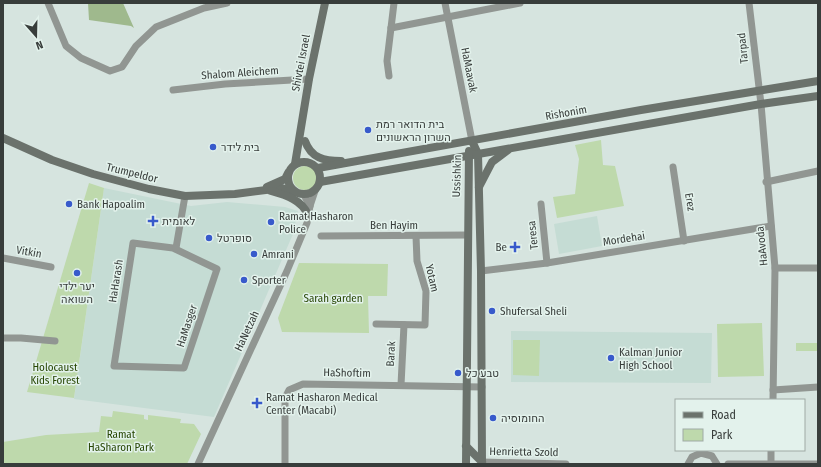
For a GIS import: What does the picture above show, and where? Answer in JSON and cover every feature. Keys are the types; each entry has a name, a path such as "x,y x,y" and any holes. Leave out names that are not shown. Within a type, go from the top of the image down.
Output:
{"street":[{"path":"48,3 66,46 81,58 110,71 122,67 136,46 156,27 204,8 227,3"},
{"name":"Shivtei Israel","path":"295,164 309,79 325,3"},
{"path":"389,76 387,61 394,3"},
{"name":"HaMaavak","path":"445,3 472,141"},
{"path":"391,28 520,3"},
{"name":"Tarpad","path":"749,3 759,90"},
{"name":"Shalom Aleichem","path":"174,90 225,84 309,79"},
{"name":"Rishonim","path":"315,166 358,161 759,90 818,81"},
{"name":"HaAvoda","path":"759,90 766,182 775,268 773,399"},
{"path":"320,182 761,104 818,96"},
{"name":"Shivtei Israel","path":"301,128 315,166"},
{"name":"Trumpeldor","path":"3,138 52,160 93,174 149,189 185,196 235,194 263,189 288,189 295,192"},
{"path":"305,141 310,152 321,159 358,161"},
{"name":"Ussishkin","path":"472,141 478,154 481,271 482,463"},
{"name":"Ussishkin","path":"466,464 468,155 472,141"},
{"path":"479,188 492,162 511,148"},
{"path":"300,162 315,166 321,177 315,191 304,195 295,192 288,182 289,172 295,164 300,162"},
{"name":"Erez","path":"673,167 684,241"},
{"path":"766,182 818,171"},
{"name":"Trumpeldor","path":"263,189 285,178 289,172"},
{"path":"263,189 295,200 306,210 308,215"},
{"name":"HaNetzah","path":"198,464 288,271 308,223 308,215 315,191"},
{"path":"304,195 310,206"},
{"path":"175,247 185,196"},
{"name":"Teresa","path":"541,204 547,263"},
{"name":"Mordehai","path":"481,271 547,263 770,226"},
{"name":"Ben Hayim","path":"321,236 468,235"},
{"name":"Yotam","path":"404,325 425,325 426,291 417,261 416,236"},
{"name":"HaHarash","path":"114,366 133,243 175,247"},
{"name":"HaMasger","path":"114,366 184,368 216,269 175,247"},
{"name":"Vitkin","path":"3,258 51,267"},
{"path":"775,268 818,268"},
{"path":"376,324 404,325"},
{"name":"Barak","path":"401,385 404,325"},
{"path":"3,338 55,341"},
{"name":"HaShoftim","path":"285,464 285,398 289,390 303,384 482,387"},
{"path":"773,390 818,387"},
{"path":"466,446 482,463"},
{"path":"771,451 771,463"},
{"path":"688,464 692,457 701,453 712,456 717,464"},
{"name":"Henrietta Szold","path":"482,463 566,464"},
{"path":"728,464 818,464"}],"shaded area":[{"path":"104,188 191,206 227,202 285,207 298,211 293,234 214,417 74,399"},
{"path":"597,216 602,246 559,254 554,224"},
{"name":"Kalman Junior High School","path":"511,331 712,333 711,383 511,382"}],"green space":[{"path":"88,3 123,3 134,28 131,26 89,20"},
{"path":"601,140 603,165 615,166 624,206 557,218 553,197 575,194 579,159 575,145"},
{"path":"305,166 314,169 317,178 314,187 305,190 296,187 293,178 296,169"},
{"name":"Holocaust Kids Forest","path":"89,183 104,188 74,398 27,392"},
{"name":"Sarah garden","path":"299,263 388,264 387,296 368,296 369,333 282,332 278,318"},
{"path":"762,323 764,376 718,377 717,324"},
{"path":"513,340 540,340 539,376 513,375"},
{"path":"796,343 818,343 818,351 796,351"},
{"name":"Ramat HaSharon Park","path":"113,411 144,415 144,419 148,420 148,415 181,419 180,423 194,424 201,434 187,464 3,464 3,442 46,435 99,432 101,416 112,417"}],"place":[{"name":"בית הדואר רמת השרון הראשונים","path":"368,130"},
{"name":"בית לידר","path":"213,147"},
{"name":"Bank Hapoalim","path":"69,204"},
{"name":"לאומית","path":"153,221"},
{"name":"Ramat Hasharon Police","path":"271,222"},
{"name":"סופרטל","path":"209,238"},
{"name":"Be","path":"515,247"},
{"name":"Amrani","path":"254,254"},
{"name":"יער ילדי השואה","path":"77,273"},
{"name":"Sporter","path":"244,280"},
{"name":"Shufersal Sheli","path":"492,311"},
{"name":"Kalman Junior High School","path":"611,358"},
{"name":"טבע כל","path":"458,373"},
{"name":"Ramat Hasharon Medical Center (Macabi)","path":"257,403"},
{"name":"החומוסיה","path":"493,418"}]}
